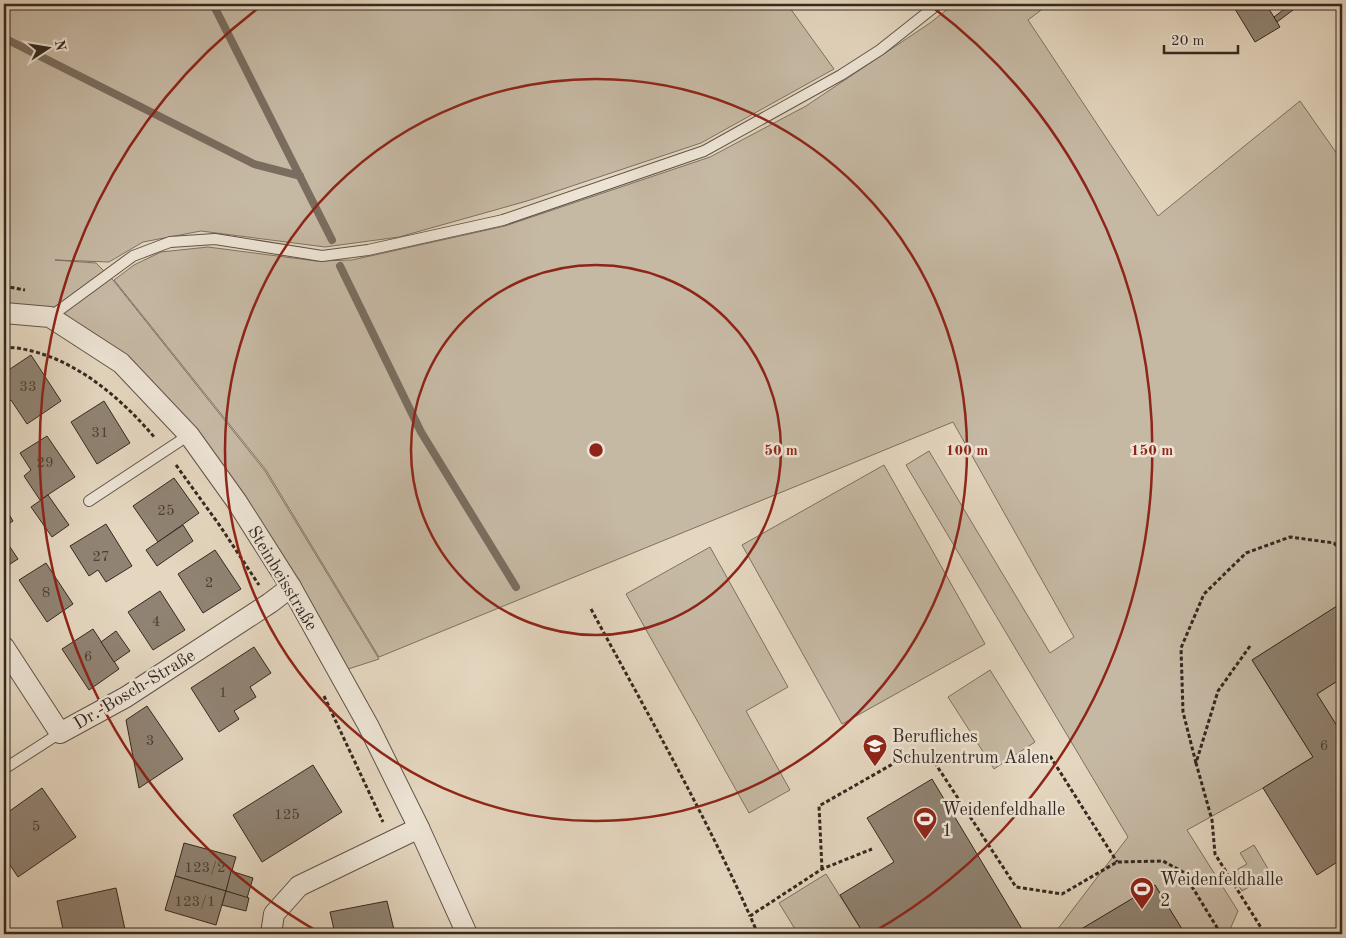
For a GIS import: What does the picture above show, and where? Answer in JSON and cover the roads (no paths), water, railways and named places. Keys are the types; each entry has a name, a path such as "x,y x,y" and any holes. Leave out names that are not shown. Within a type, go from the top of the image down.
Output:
{"street":[{"name":"Steinbeisstraße","path":"4,313 50,317 121,363 189,435 237,502 292,587 368,725 419,828 467,934"},
{"name":"Dr.-Bosch-Straße","path":"4,648 60,733 126,697 292,587"},
{"path":"271,934 274,914 299,886 419,828"}],"lane":[{"path":"50,317 132,256 170,242 215,239 322,256 368,250 503,220 704,152 841,75 880,50 938,4"},
{"path":"89,501 189,435"},
{"path":"4,769 60,733"}],"waterway":[{"path":"213,4 332,240"},
{"path":"4,38 254,164 300,176"},
{"path":"340,266 421,432 516,587"}],"place":[{"name":"Berufliches Schulzentrum Aalen","path":"875,767"},
{"name":"Weidenfeldhalle 1","path":"925,840"},
{"name":"Weidenfeldhalle 2","path":"1142,910"}]}
